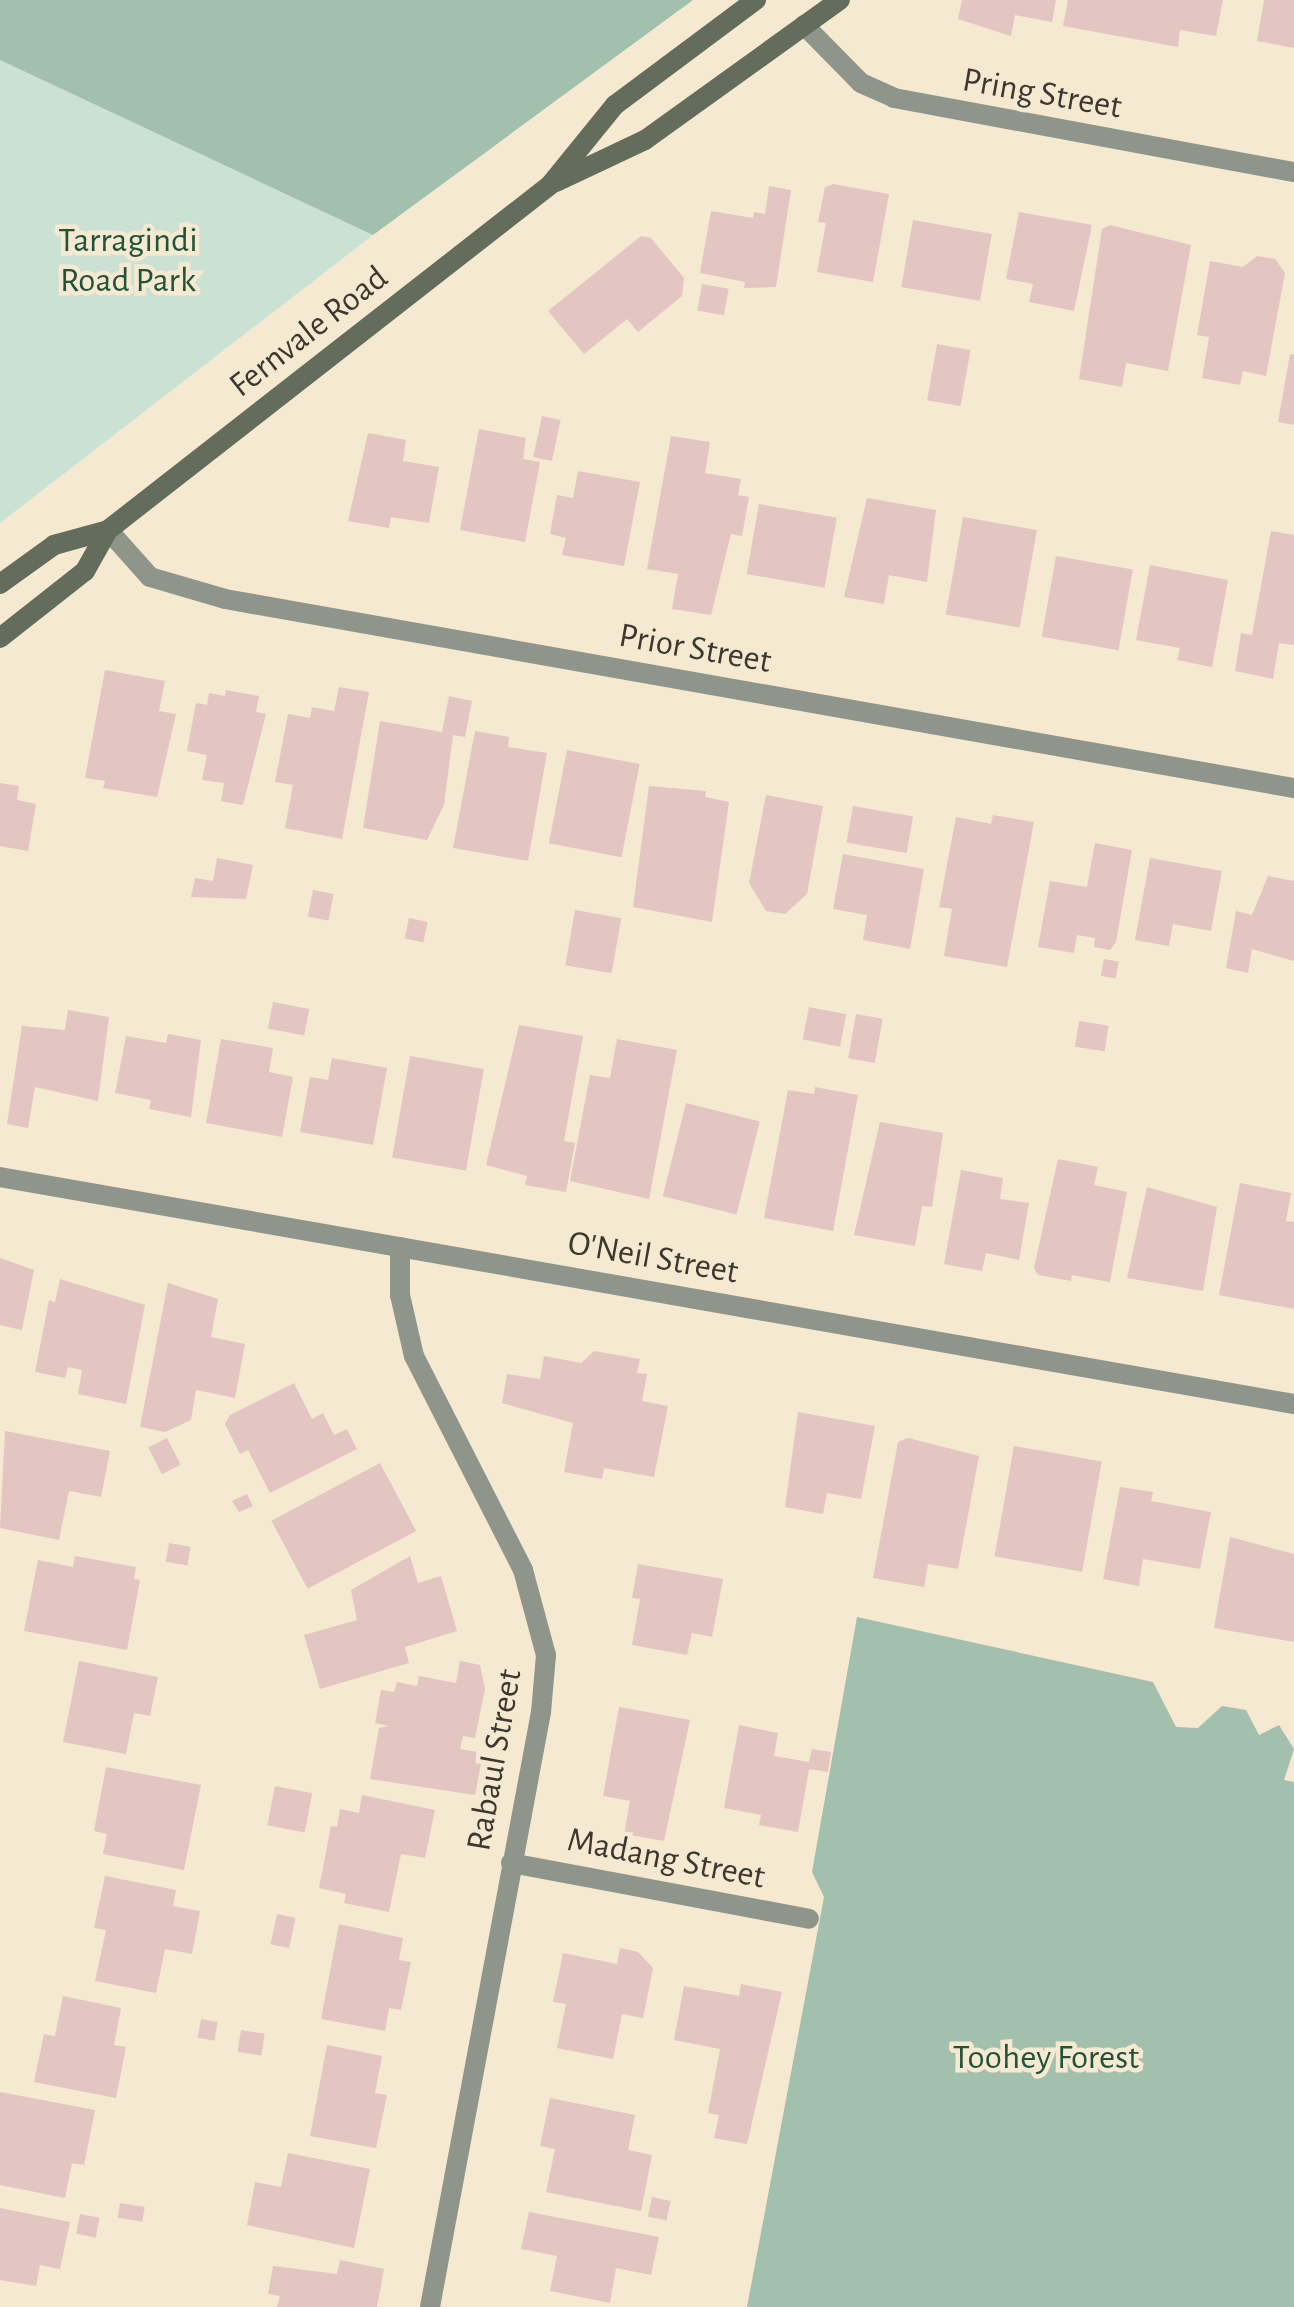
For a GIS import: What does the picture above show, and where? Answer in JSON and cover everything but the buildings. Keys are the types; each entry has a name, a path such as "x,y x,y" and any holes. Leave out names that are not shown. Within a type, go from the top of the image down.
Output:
{"street":[{"name":"Fernvale Road","path":"550,185 615,105 756,0"},
{"name":"Fernvale Road","path":"0,584 54,546 108,530 550,185 644,140 840,0"},
{"name":"Pring Street","path":"804,26 861,83 894,98 1294,172"},
{"name":"Fernvale Road","path":"0,638 85,572 108,530"},
{"name":"Prior Street","path":"108,530 150,577 225,599 1294,788"},
{"name":"O'Neil Street","path":"0,1176 1294,1404"},
{"name":"Rabaul Street","path":"400,1247 400,1295 414,1356 539,1611 546,1654 541,1712 430,2307"},
{"name":"Madang Street","path":"511,1863 808,1919"}],"green space":[{"path":"0,0 693,0 373,235 0,60"},
{"name":"Tarragindi Road Park","path":"0,60 373,235 0,523"},
{"name":"Toohey Forest","path":"857,1617 1153,1682 1176,1727 1198,1728 1222,1706 1246,1710 1259,1735 1279,1725 1294,1749 1284,1780 1294,1782 1294,2307 747,2307 824,1897 812,1872"}]}
